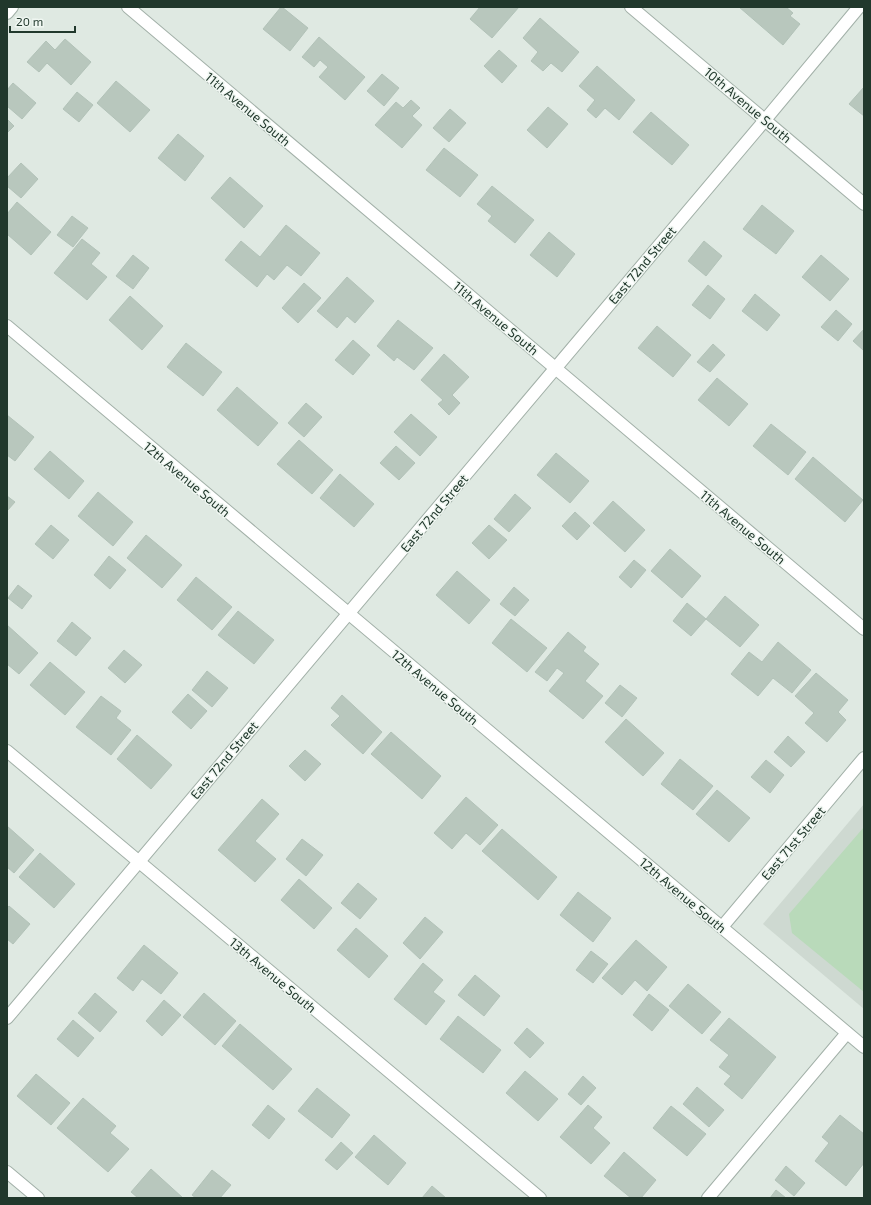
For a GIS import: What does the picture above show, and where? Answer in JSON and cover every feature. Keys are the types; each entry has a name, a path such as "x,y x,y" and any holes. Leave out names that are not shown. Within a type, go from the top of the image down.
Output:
{"street":[{"path":"7,13 12,7"},
{"name":"11th Avenue South","path":"128,7 864,629"},
{"name":"10th Avenue South","path":"631,7 864,204"},
{"name":"East 72nd Street","path":"7,1018 860,7"},
{"name":"12th Avenue South","path":"7,326 348,615 864,1047"},
{"name":"13th Avenue South","path":"7,751 540,1198"},
{"name":"East 71st Street","path":"722,927 864,758"},
{"path":"708,1198 847,1033"},
{"path":"7,1172 38,1198"}],"shaded area":[{"path":"864,804 864,1009 763,924"}],"green space":[{"path":"864,827 864,992 792,933 789,914"}],"building":[{"path":"281,7 308,28 290,51 263,29"},
{"path":"480,7 519,7 492,38 470,19"},
{"path":"739,7 786,7 793,13 790,16 800,24 783,45"},
{"path":"540,18 579,52 562,72 551,63 543,71 531,61 538,52 523,38"},
{"path":"319,37 365,77 345,100 319,77 328,67 320,60 314,67 302,57"},
{"path":"65,39 91,62 71,85 47,63 39,72 27,62 46,41 55,50"},
{"path":"499,50 517,66 502,83 484,66"},
{"path":"597,66 635,100 619,120 605,108 596,118 587,110 595,100 579,86"},
{"path":"382,74 399,88 384,106 367,91"},
{"path":"116,81 150,110 130,132 97,103"},
{"path":"13,83 36,103 22,119 7,106 7,90"},
{"path":"864,87 864,116 849,104"},
{"path":"77,92 93,105 79,122 63,109"},
{"path":"411,100 420,108 412,116 422,125 402,148 375,125 396,102 403,108"},
{"path":"548,107 568,124 547,148 527,130"},
{"path":"450,109 466,123 449,142 433,128"},
{"path":"651,112 689,145 672,165 633,132"},
{"path":"7,119 14,126 7,133"},
{"path":"178,134 204,156 185,181 158,158"},
{"path":"444,148 478,175 460,197 426,170"},
{"path":"21,163 38,179 21,198 7,186 7,178"},
{"path":"230,177 263,206 244,228 211,198"},
{"path":"492,186 534,220 515,243 488,221 492,216 477,204"},
{"path":"17,202 51,232 31,255 7,234 7,214"},
{"path":"762,205 794,231 776,254 743,229"},
{"path":"72,216 88,228 73,247 57,235"},
{"path":"286,225 320,253 301,276 287,265 274,280 267,274 257,287 225,260 241,241 260,257"},
{"path":"549,232 575,254 557,277 530,255"},
{"path":"82,239 100,253 91,264 107,277 87,300 54,273"},
{"path":"704,241 722,256 706,276 688,261"},
{"path":"133,255 149,268 133,289 116,276"},
{"path":"821,255 849,279 830,301 802,277"},
{"path":"347,277 374,301 355,323 347,316 337,328 317,311"},
{"path":"304,283 321,298 298,323 282,308"},
{"path":"708,285 725,299 710,319 692,305"},
{"path":"755,294 780,315 767,331 742,311"},
{"path":"130,296 163,326 142,350 109,320"},
{"path":"836,310 852,324 838,341 821,327"},
{"path":"398,320 433,348 414,370 397,357 394,361 377,346"},
{"path":"657,326 691,355 673,377 638,348"},
{"path":"864,329 864,349 863,350 853,341"},
{"path":"353,340 370,355 353,375 335,360"},
{"path":"186,343 222,372 203,396 167,367"},
{"path":"713,344 725,355 710,372 697,362"},
{"path":"444,354 469,377 452,395 460,403 449,415 438,404 443,400 421,380"},
{"path":"717,378 748,404 729,426 698,400"},
{"path":"237,387 278,423 258,446 217,410"},
{"path":"306,403 322,417 304,437 288,423"},
{"path":"411,414 437,437 420,456 394,432"},
{"path":"7,415 34,437 15,461 7,455"},
{"path":"771,424 806,452 788,475 753,446"},
{"path":"299,440 333,470 312,494 277,464"},
{"path":"396,446 415,463 399,480 380,463"},
{"path":"50,451 84,481 69,499 34,469"},
{"path":"556,453 589,481 570,503 537,475"},
{"path":"813,457 863,500 845,522 795,479"},
{"path":"340,474 374,504 354,527 320,498"},
{"path":"98,492 133,522 113,546 78,516"},
{"path":"515,494 531,508 509,532 494,519"},
{"path":"7,496 15,502 7,511"},
{"path":"613,501 645,530 625,552 593,523"},
{"path":"575,512 590,526 577,540 562,526"},
{"path":"51,525 69,540 53,559 35,544"},
{"path":"489,525 507,540 489,559 472,543"},
{"path":"146,535 182,565 162,588 127,558"},
{"path":"670,549 701,576 682,598 651,571"},
{"path":"109,556 126,570 110,589 94,575"},
{"path":"634,560 646,570 631,588 619,577"},
{"path":"457,571 490,600 469,624 436,595"},
{"path":"196,577 232,607 212,630 177,600"},
{"path":"18,585 32,596 22,609 8,598"},
{"path":"514,587 529,600 515,616 500,604"},
{"path":"725,596 759,625 740,647 706,619"},
{"path":"687,603 706,619 691,636 673,621"},
{"path":"238,611 274,640 254,664 218,635"},
{"path":"511,619 547,648 527,672 492,643"},
{"path":"72,622 91,638 76,656 57,641"},
{"path":"7,625 38,653 19,674 7,664"},
{"path":"568,632 586,647 583,651 599,664 585,681 603,696 583,719 549,691 564,673 557,668 547,681 535,672"},
{"path":"778,642 811,670 792,693 773,678 758,696 731,674 749,652 762,662"},
{"path":"124,650 142,665 125,683 108,668"},
{"path":"50,662 85,692 65,715 30,685"},
{"path":"207,671 228,688 212,707 192,690"},
{"path":"816,673 848,700 838,712 846,720 827,742 805,723 814,713 795,696"},
{"path":"620,685 637,698 622,717 605,703"},
{"path":"188,694 207,711 191,729 172,712"},
{"path":"342,695 382,732 363,754 331,725 340,716 331,708"},
{"path":"101,696 121,711 116,718 131,730 111,755 76,727"},
{"path":"626,719 664,753 643,776 605,742"},
{"path":"391,732 441,776 422,799 371,754"},
{"path":"137,735 172,765 151,789 117,759"},
{"path":"788,736 805,752 791,767 774,752"},
{"path":"305,750 321,764 305,781 289,766"},
{"path":"680,759 713,786 693,810 661,784"},
{"path":"766,760 784,775 770,793 751,777"},
{"path":"717,790 750,818 729,842 696,814"},
{"path":"466,797 498,825 480,845 466,833 452,849 434,833"},
{"path":"262,799 279,814 255,841 276,859 255,882 218,850"},
{"path":"7,826 34,850 14,873 7,867"},
{"path":"502,829 557,877 538,900 482,851"},
{"path":"302,839 323,855 306,876 286,859"},
{"path":"40,853 75,884 54,908 19,877"},
{"path":"299,879 332,908 314,929 281,900"},
{"path":"358,883 377,899 360,919 341,903"},
{"path":"578,892 611,918 593,942 560,915"},
{"path":"9,906 30,924 13,944 7,939 7,908"},
{"path":"425,917 443,932 420,959 403,943"},
{"path":"356,928 388,956 369,978 337,950"},
{"path":"636,940 667,967 647,991 635,980 622,995 602,978"},
{"path":"144,945 178,973 161,994 142,979 133,991 117,978"},
{"path":"591,951 608,964 593,983 576,970"},
{"path":"423,963 443,980 433,992 445,1001 426,1025 394,999"},
{"path":"475,975 500,996 484,1016 458,995"},
{"path":"688,984 721,1012 702,1034 669,1006"},
{"path":"95,993 117,1012 100,1032 78,1013"},
{"path":"204,993 236,1021 215,1045 183,1017"},
{"path":"649,994 669,1010 652,1031 633,1015"},
{"path":"164,1000 181,1015 162,1036 146,1021"},
{"path":"458,1016 501,1050 483,1073 440,1039"},
{"path":"729,1018 776,1057 742,1099 724,1084 731,1076 719,1067 729,1055 710,1040"},
{"path":"73,1020 94,1038 78,1057 57,1039"},
{"path":"240,1024 292,1069 273,1090 222,1046"},
{"path":"527,1028 544,1043 530,1058 514,1043"},
{"path":"525,1071 558,1099 538,1121 506,1093"},
{"path":"36,1074 70,1103 51,1125 17,1096"},
{"path":"583,1076 596,1088 581,1105 568,1094"},
{"path":"697,1087 724,1110 709,1127 683,1104"},
{"path":"317,1088 350,1115 332,1138 298,1111"},
{"path":"83,1098 116,1126 110,1133 129,1149 108,1172 57,1128"},
{"path":"268,1105 285,1119 269,1139 252,1125"},
{"path":"588,1105 602,1117 593,1128 610,1143 591,1164 560,1137"},
{"path":"671,1106 706,1134 687,1156 653,1128"},
{"path":"840,1115 864,1134 864,1163 846,1186 815,1161 829,1143 822,1137"},
{"path":"374,1135 406,1163 388,1185 355,1157"},
{"path":"341,1142 353,1153 337,1170 325,1160"},
{"path":"624,1152 656,1180 641,1198 631,1198 604,1176"},
{"path":"786,1166 805,1183 794,1196 775,1180"},
{"path":"151,1169 183,1198 138,1198 131,1192"},
{"path":"212,1170 231,1185 220,1198 196,1198 192,1195"},
{"path":"432,1186 446,1198 422,1198"},
{"path":"776,1190 786,1198 770,1198"}]}
